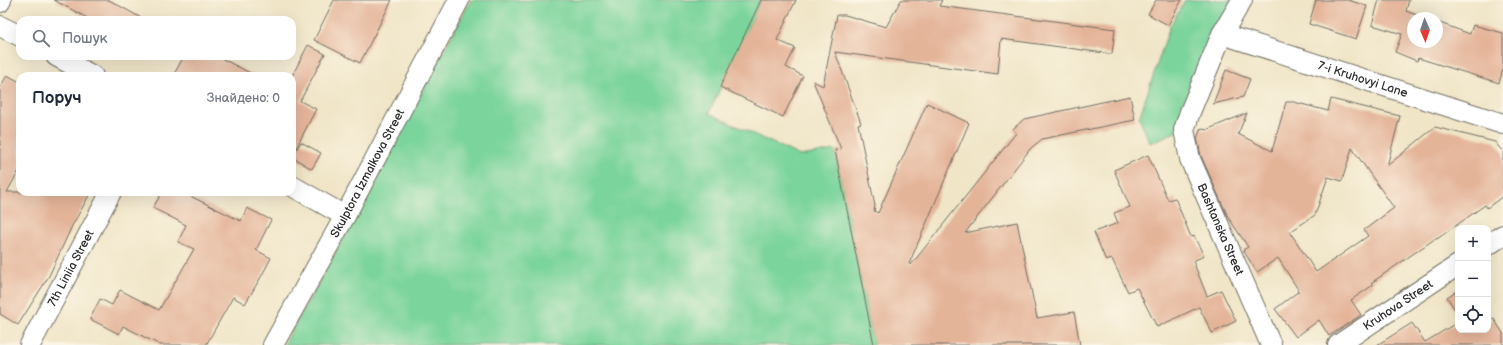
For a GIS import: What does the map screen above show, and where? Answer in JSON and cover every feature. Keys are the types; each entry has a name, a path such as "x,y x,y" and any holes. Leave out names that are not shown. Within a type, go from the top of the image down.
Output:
{"street":[{"name":"Skulptora Izmalkova Street","path":"273,345 345,216 459,0"},
{"name":"Bashtanska Street","path":"1242,0 1222,34 1184,130 1190,159 1271,345"},
{"path":"0,26 16,34"},
{"name":"7-i Kruhovyi Lane","path":"1222,34 1503,124"},
{"path":"63,60 86,72"},
{"path":"296,188 345,216"},
{"name":"7th Liniia Street","path":"30,345 110,196"},
{"path":"1491,243 1503,235"},
{"name":"Kruhova Street","path":"1338,345 1455,267"}],"green space":[{"path":"471,0 761,0 709,113 800,156 835,150 874,345 284,345"},
{"path":"1185,0 1234,0 1180,130 1150,143 1139,118 1170,26"}],"building":[{"path":"54,0 109,0 138,16 84,16"},
{"path":"334,0 392,0 360,63 314,40"},
{"path":"761,0 796,0 777,40 795,48 786,67 803,76 783,117 720,87"},
{"path":"901,0 942,0 939,6 1115,29 1112,54 1001,39 998,74 835,52 861,123 858,124 875,206 874,211 878,213 927,103 969,123 909,264 911,265 1016,133 1013,129 1024,119 1130,96 1135,120 1042,139 1031,148 965,233 1017,222 1037,318 1074,312 1080,345 874,345 835,150 841,149 813,81 823,86 837,15 845,15 886,27"},
{"path":"1156,0 1182,0 1168,25 1148,14"},
{"path":"1316,0 1348,0 1367,6 1356,39 1309,24"},
{"path":"1379,0 1409,0 1406,11 1409,12 1407,12 1407,48 1443,48 1443,24 1470,34 1473,25 1503,33 1503,69 1499,83 1418,58 1417,61 1395,52 1402,34 1372,25"},
{"path":"308,45 325,54 300,101 316,109 296,148 296,72 294,72"},
{"path":"182,60 225,60 248,72 175,72"},
{"path":"1226,70 1250,79 1243,97 1213,104"},
{"path":"7,75 16,80 16,176 7,192 16,192 16,196 89,196 72,226 49,276 18,325 0,314 0,88"},
{"path":"1331,99 1400,116 1387,166 1435,127 1495,142 1503,152 1503,196 1487,208 1485,205 1371,283 1373,285 1351,300 1361,315 1329,336 1319,320 1296,337 1275,309 1299,291 1278,258 1257,272 1243,250 1248,247 1228,217 1201,156 1197,138 1201,128 1206,130 1247,113 1238,134 1272,151 1286,102 1294,102 1328,111","holes":["1352,148 1394,208 1364,230 1368,236 1316,272 1290,232 1315,215 1328,177 1342,181"]},
{"path":"301,142 321,153 312,169 296,159 296,150"},
{"path":"1148,155 1168,200 1175,198 1191,237 1194,236 1204,256 1193,261 1207,296 1221,290 1236,321 1212,333 1199,307 1157,327 1137,288 1128,292 1112,259 1106,261 1094,232 1118,223 1114,213 1130,207 1114,170"},
{"path":"160,196 190,196 241,221 247,208 271,220 256,250 271,258 245,304 233,297 206,345 160,345 123,326 119,334 90,319 100,299 112,305 120,290 159,310 194,249 178,242 186,225 153,208"},
{"path":"1455,292 1455,310 1447,297"},
{"path":"1494,319 1503,333 1503,345 1377,345 1412,323 1425,342 1455,324 1455,333 1491,333 1491,321"}]}
